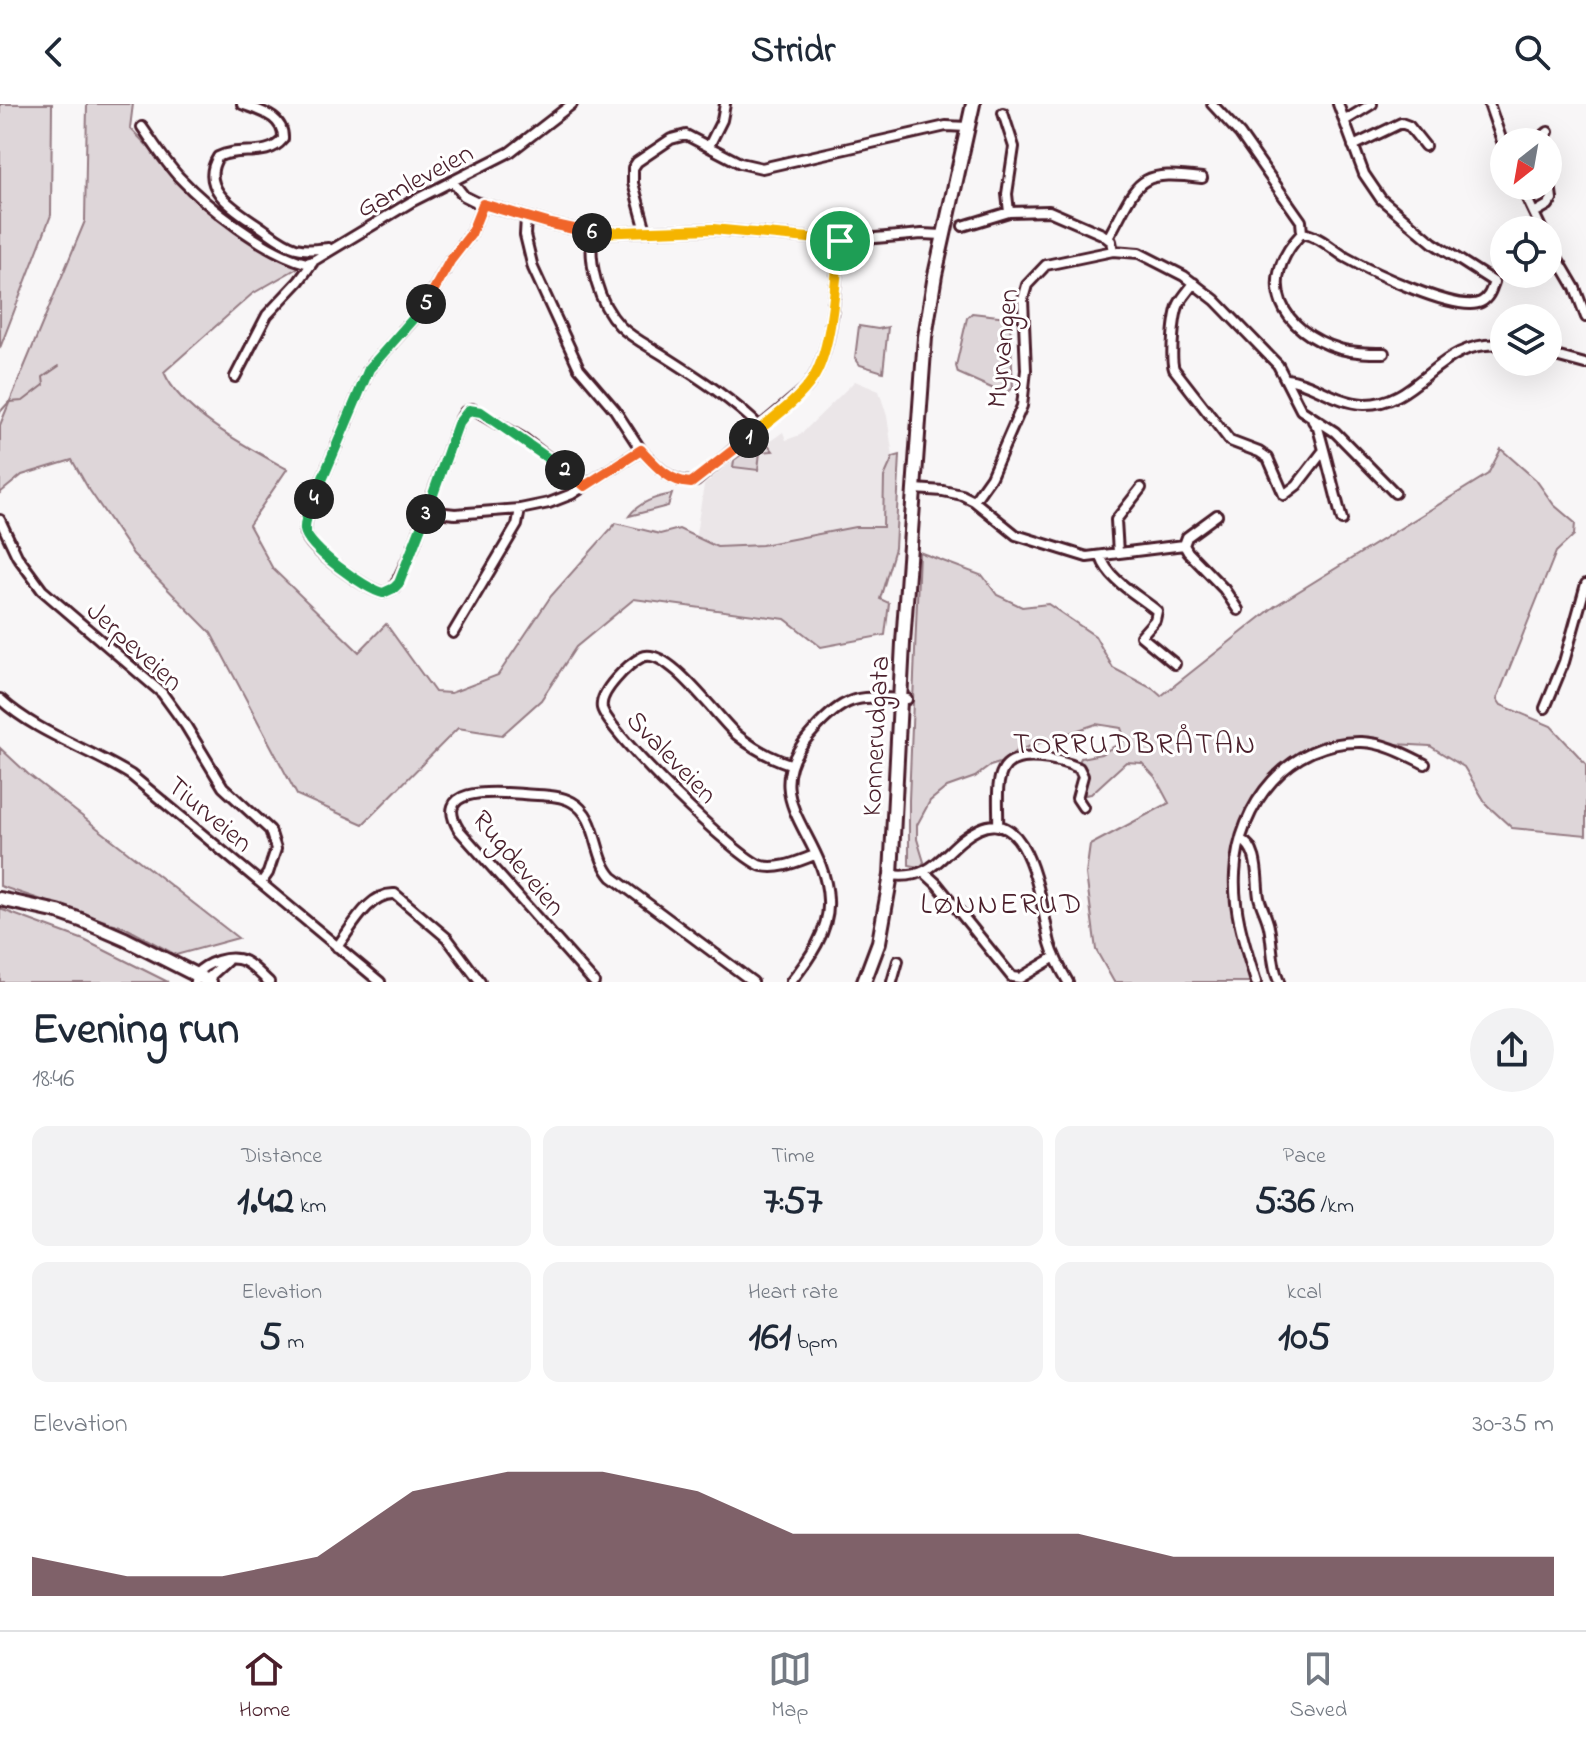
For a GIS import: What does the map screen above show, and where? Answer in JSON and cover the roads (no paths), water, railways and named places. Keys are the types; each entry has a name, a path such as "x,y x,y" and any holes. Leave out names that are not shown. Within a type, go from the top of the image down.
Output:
{"main road":[{"name":"Konnerudgata","path":"873,982 887,942 894,876 918,409 924,348 943,235 973,104"},
{"name":"Konnerudgata","path":"864,982 879,942 894,876"},
{"path":"0,899 37,909 200,980"}],"street":[{"path":"242,104 276,119 282,127 283,139 269,150 232,151 218,157 214,164 213,180 220,196 293,247 306,250 333,248"},
{"name":"Gamleveien","path":"235,377 267,315 313,261 411,202 522,144 572,104"},
{"path":"709,146 722,120 725,104"},
{"path":"1212,104 1236,129 1301,221 1302,233 1288,251 1276,280 1278,293 1291,318 1321,342 1352,352 1384,353"},
{"path":"1302,233 1317,237 1390,281 1460,302 1482,302 1489,295 1494,282 1433,243 1390,207 1368,181 1338,104"},
{"path":"1344,121 1372,104"},
{"path":"1489,104 1497,128"},
{"path":"1003,113 1014,147 1007,194 1009,212"},
{"path":"1353,146 1401,123 1409,126 1425,146"},
{"path":"646,231 632,176 634,165 676,136 691,136 740,163 771,167 952,125 967,127"},
{"path":"142,127 181,179 255,241 297,261 313,261"},
{"path":"1108,238 1131,196 1144,180 1172,174 1202,178"},
{"path":"453,182 464,196 483,204 592,233 728,229 840,241 943,235"},
{"path":"1528,200 1535,216"},
{"path":"1534,213 1551,200"},
{"path":"483,204 471,234 450,261 424,307 369,369 310,508 305,533 316,549 370,589 383,593 394,588 399,583 458,424 465,412 472,409 524,439 585,486"},
{"path":"963,226 1009,212 1052,211 1108,238 1113,251 1139,253 1194,283 1254,339 1287,379 1301,410 1318,428 1342,520"},
{"path":"526,217 525,235 533,268 579,368 615,410 641,450 665,473 691,483 805,389 818,370 828,335 840,241"},
{"path":"592,233 590,258 593,271 617,323 739,408 761,428"},
{"name":"Myrvangen","path":"974,501 991,477 1022,406 1026,370 1023,299 1027,285 1046,265 1113,251"},
{"path":"1562,266 1586,316"},
{"path":"1194,283 1177,311 1171,355 1174,369 1230,441 1268,458 1284,495 1308,472 1324,450"},
{"path":"1287,379 1352,402 1372,403 1393,398 1411,388 1440,363 1459,352 1490,346"},
{"path":"1562,358 1585,364"},
{"path":"1311,419 1335,432 1395,493"},
{"path":"427,511 446,515 520,509 549,503 585,486 641,450"},
{"path":"1118,553 1116,520 1141,488"},
{"path":"915,489 952,492 974,501 1005,528 1024,539 1087,557 1184,545"},
{"path":"453,633 517,525 520,509"},
{"path":"1184,545 1187,537 1217,515"},
{"name":"Jerpeveien","path":"0,520 31,578 162,693 179,714 223,787 270,830 276,849 261,883"},
{"path":"1184,545 1224,589 1238,610"},
{"path":"1101,557 1109,571 1157,611 1158,615 1141,636 1175,664"},
{"path":"1545,708 1564,662 1586,584"},
{"name":"Svaleveien","path":"790,764 760,751 739,737 673,667 657,656 638,659 604,695 603,712 614,727 667,785 737,851 753,863 767,867 781,866 815,855"},
{"path":"791,982 820,938 827,918 827,884 789,793 790,764 807,737 840,705 862,697 903,698"},
{"name":"Tiurveien","path":"0,699 31,723 131,775 380,982"},
{"path":"1256,982 1236,903 1235,871 1241,840 1265,788 1288,765 1309,752 1337,744 1363,742 1392,749 1425,764"},
{"path":"998,826 1001,774 1008,764 1018,759 1036,758 1079,768 1083,776 1077,798 1083,807"},
{"name":"Rugdeveien","path":"594,982 459,830 453,813 464,795 488,792 560,798 574,803 588,820 601,860 612,877 753,982"},
{"path":"894,876 925,873 980,829 998,826 1017,836 1026,851 1055,957 1068,982"},
{"path":"1241,840 1250,847 1256,866 1260,902 1270,929 1271,954 1279,982"},
{"path":"925,873 1012,977 1020,978 1055,957"},
{"path":"337,947 373,902 384,894 395,894 447,938 480,982"},
{"path":"200,980 230,960 248,963 269,982"},
{"path":"892,982 898,961"}],"waterway":[{"path":"0,412 9,402 23,401 44,385 43,377 59,366"}],"district":[{"name":"TORRUDBRÅTAN","path":"1135,743"},
{"name":"LØNNERUD","path":"1002,903"}]}
